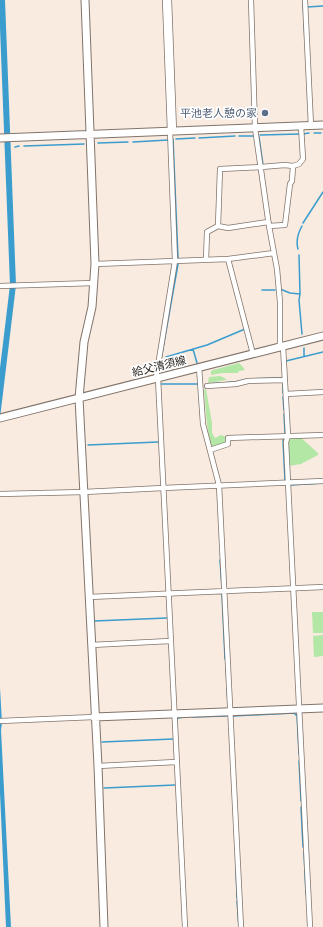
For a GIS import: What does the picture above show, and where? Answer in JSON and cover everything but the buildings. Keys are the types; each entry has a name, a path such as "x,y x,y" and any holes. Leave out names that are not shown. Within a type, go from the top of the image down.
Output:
{"street":[{"path":"85,0 95,264 92,307 84,342 79,398 94,717 98,766 104,927"},
{"path":"165,0 172,131"},
{"path":"169,0 175,261 157,378 185,927"},
{"path":"251,0 255,128 268,224 277,269 286,394 288,436 286,442 310,927"},
{"path":"305,0 311,126"},
{"path":"2,138 323,125"},
{"path":"218,226 220,169 285,165 293,166 298,164 303,160 301,126"},
{"path":"206,260 207,232 218,226 228,228 268,224 285,225 293,166"},
{"path":"95,264 228,259 274,253"},
{"path":"228,259 253,354"},
{"path":"0,286 94,283"},
{"name":"給父清須線","path":"1,417 323,336"},
{"path":"199,367 203,424 220,485 241,927"},
{"path":"206,386 236,384 248,381 285,380"},
{"path":"286,394 323,392"},
{"path":"210,450 228,444 228,438 323,435"},
{"path":"0,494 84,492 323,481"},
{"path":"89,597 323,587"},
{"path":"91,644 170,641"},
{"path":"2,721 323,708"},
{"path":"98,766 176,762"}],"green space":[{"path":"239,363 245,370 239,371 238,373 211,375 211,371 213,370"},
{"path":"220,376 226,380 208,383 209,377"},
{"path":"206,389 212,423 212,433 215,438 221,435 226,437 226,443 212,448 206,419 204,390"},
{"path":"290,437 300,437 318,453 318,455 301,464 289,466 287,440"},
{"path":"312,612 323,612 323,633 313,633"},
{"path":"323,635 323,656 314,657 313,636"}],"water":[{"path":"0,0 5,0 16,285 0,418 0,368 10,285"},
{"path":"0,688 11,927 6,927 0,793"}],"waterway":[{"path":"303,0 305,42"},
{"path":"307,7 323,6"},
{"path":"303,134 309,133"},
{"path":"314,133 321,133"},
{"path":"260,135 300,134"},
{"path":"199,138 235,136"},
{"path":"239,136 254,136"},
{"path":"259,137 263,165"},
{"path":"176,139 195,138"},
{"path":"173,139 178,258"},
{"path":"133,142 168,140"},
{"path":"98,143 128,142"},
{"path":"24,146 84,144"},
{"path":"15,147 19,146"},
{"path":"303,223 323,192"},
{"path":"298,249 297,243 302,226"},
{"path":"299,255 299,300 302,334"},
{"path":"159,371 178,264"},
{"path":"280,289 290,293 300,294"},
{"path":"262,290 275,290"},
{"path":"166,357 207,345 245,329"},
{"path":"304,348 304,356"},
{"path":"193,349 197,363"},
{"path":"286,361 323,352"},
{"path":"208,384 235,382 249,379 282,378"},
{"path":"283,383 283,393"},
{"path":"160,384 198,384"},
{"path":"283,397 284,410"},
{"path":"284,414 285,433"},
{"path":"284,439 285,480"},
{"path":"88,445 158,442"},
{"path":"291,485 323,483"},
{"path":"220,560 222,588"},
{"path":"222,594 225,659"},
{"path":"94,621 167,618"},
{"path":"226,664 228,705"},
{"path":"233,716 294,713 297,715 299,754"},
{"path":"192,717 226,716"},
{"path":"176,720 178,718 185,717"},
{"path":"102,742 173,739"},
{"path":"299,761 301,801"},
{"path":"104,788 175,785"},
{"path":"301,807 303,847"},
{"path":"304,852 306,894"},
{"path":"236,868 237,898"},
{"path":"237,901 239,927"}],"place":[{"name":"平池老人憩の家","path":"265,113"}]}
